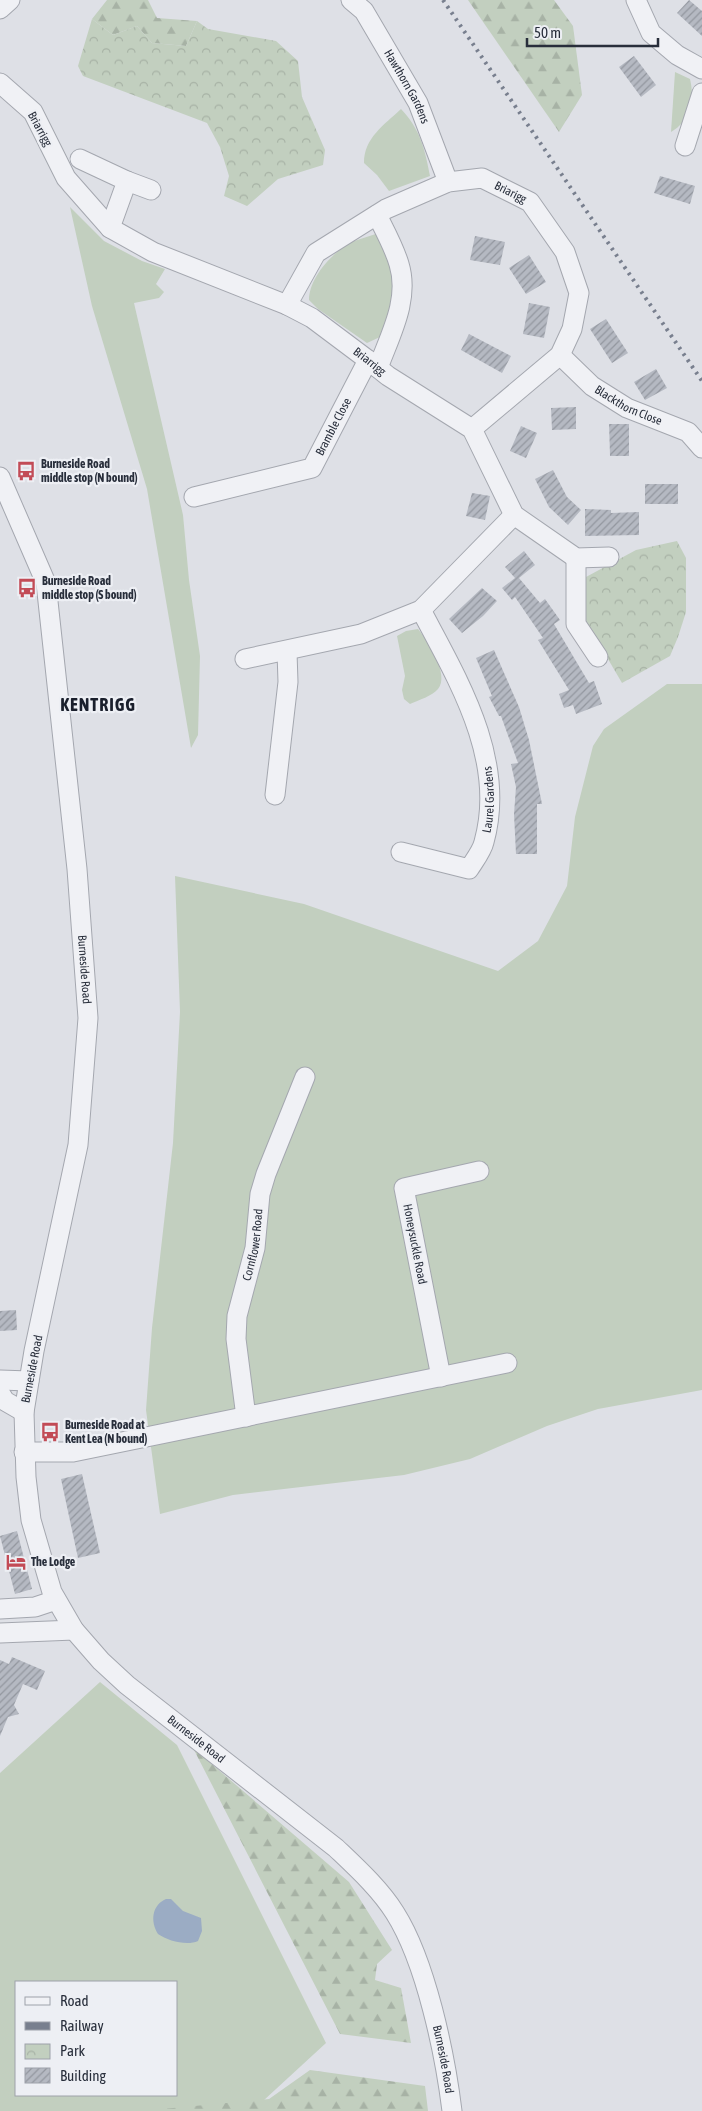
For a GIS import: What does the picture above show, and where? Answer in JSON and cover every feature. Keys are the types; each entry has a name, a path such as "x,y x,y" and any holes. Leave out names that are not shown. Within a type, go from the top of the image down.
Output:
{"street":[{"path":"0,9 10,0"},
{"name":"Hawthorn Gardens","path":"351,0 364,11 418,103 448,182"},
{"path":"636,0 651,33 677,56 702,68"},
{"name":"Briarrigg","path":"0,83 33,112 66,178 110,228 153,252 287,305 312,318 388,376 472,429"},
{"path":"685,146 702,93"},
{"path":"80,159 127,181 152,190"},
{"name":"Briarigg","path":"287,305 316,253 377,215 448,182 482,178 530,202 565,252 579,293 572,329 560,355 472,429"},
{"path":"110,228 127,181"},
{"name":"Bramble Close","path":"194,497 312,468 373,364 399,312 404,288 399,264 377,215"},
{"name":"Blackthorn Close","path":"560,355 592,386 627,408 688,432 702,448"},
{"path":"472,429 514,515 576,558 609,557"},
{"name":"Burneside Road","path":"0,477 4,497 46,583 77,869 88,1018 78,1145 24,1412 24,1452 30,1520 56,1600 74,1630 101,1661 127,1685 336,1848 365,1876 390,1906 408,1940 419,1967 443,2057 452,2111"},
{"path":"245,659 287,652 361,634 421,610 514,515"},
{"path":"576,558 576,624 598,657"},
{"name":"Laurel Gardens","path":"401,852 469,869 484,844 490,812 488,766 465,694 421,610"},
{"path":"274,795 288,682 287,652"},
{"name":"Cornflower Road","path":"246,1417 236,1339 237,1316 255,1248 260,1194 266,1174 305,1077"},
{"name":"Honeysuckle Road","path":"441,1376 404,1188 479,1171"},
{"path":"24,1452 73,1452 507,1363"},
{"path":"0,1380 29,1380"},
{"path":"0,1393 6,1401 24,1412"},
{"path":"0,1609 36,1606 56,1600"},
{"path":"0,1633 74,1630"}],"green space":[{"path":"107,0 148,0 157,18 197,21 186,46 152,43 137,26 113,35 92,19"},
{"path":"468,0 554,0 573,26 582,95 559,132"},
{"path":"92,19 113,35 137,26 152,43 186,46 197,21 208,29 276,41 298,61 302,97 325,150 323,165 278,179 247,206 224,196 229,176 220,147 207,123 83,76 78,66"},
{"path":"675,72 690,79 692,95 687,116 671,132"},
{"path":"401,109 413,124 421,140 430,176 389,191 377,175 364,163 365,154 371,139"},
{"path":"70,207 104,241 142,261 165,269 156,284 164,292 159,298 134,303 183,515 189,580 200,656 198,735 191,748 147,489 92,306"},
{"path":"378,233 387,254 397,292 380,337 367,343 318,309 309,300 310,292 317,276 334,254 351,242"},
{"path":"677,541 686,558 686,612 678,637 670,656 622,683 577,606 586,577 636,550"},
{"path":"418,629 427,641 440,667 441,683 432,694 410,704 404,699 402,690 405,676 397,636 406,631"},
{"path":"667,684 702,684 702,1390 598,1409 547,1426 470,1459 404,1475 233,1495 160,1514 146,1410 152,1328 173,1143 180,1012 175,876 304,904 498,971 538,941 567,886 575,817 593,746 604,729"},
{"path":"100,1682 177,1745 326,2043 252,2111 0,2111 0,1773"},
{"path":"193,1748 349,1882 392,1950 377,1964 375,1980 401,1988 411,2043 340,2034"},
{"path":"310,2070 425,2086 428,2111 141,2111 269,2099"}],"water":[{"path":"166,1899 171,1899 183,1911 201,1918 202,1931 198,1941 189,1943 178,1942 158,1934 153,1919 155,1909"}],"building":[{"path":"689,0 702,11 702,36 677,13"},
{"path":"634,56 656,85 641,97 619,67"},
{"path":"660,176 695,186 690,204 654,193"},
{"path":"475,236 505,242 500,265 470,260"},
{"path":"529,255 546,282 526,294 509,268"},
{"path":"529,303 550,307 544,338 523,334"},
{"path":"606,319 628,353 612,363 590,329"},
{"path":"469,334 511,356 502,373 461,350"},
{"path":"656,369 667,388 645,400 634,382"},
{"path":"576,407 576,429 552,430 551,408"},
{"path":"609,424 629,424 629,456 610,456"},
{"path":"521,426 537,433 526,458 510,451"},
{"path":"553,470 567,497 581,510 568,525 549,507 535,479"},
{"path":"645,484 678,484 678,504 645,504"},
{"path":"472,493 490,496 485,520 466,516"},
{"path":"585,509 611,510 611,513 639,512 639,535 585,536"},
{"path":"524,551 535,565 519,578 540,603 545,599 560,620 554,624 589,683 594,681 602,704 576,714 573,705 564,708 559,694 569,690 538,640 543,638 515,597 512,600 502,588 515,578 505,567"},
{"path":"482,588 497,601 483,616 462,633 449,619"},
{"path":"494,650 519,707 529,740 542,804 537,804 537,854 516,854 514,814 516,787 511,764 518,763 501,716 499,716 489,697 492,696 476,658"},
{"path":"16,1310 17,1330 0,1331 0,1311"},
{"path":"82,1474 100,1553 78,1558 61,1479"},
{"name":"The Lodge","path":"17,1531 32,1589 15,1594 0,1536"},
{"path":"12,1657 45,1671 37,1690 23,1684 14,1705 19,1714 8,1717 0,1736 0,1660 9,1664"}],"railway":[{"path":"443,0 702,381"}],"place":[{"name":"Burneside Road middle stop (N bound)","path":"26,471"},
{"name":"Burneside Road middle stop (S bound)","path":"27,588"},
{"name":"Burneside Road at Kent Lea (N bound)","path":"50,1432"},
{"name":"The Lodge","path":"16,1562"}],"district":[{"name":"KENTRIGG","path":"98,705"}]}
